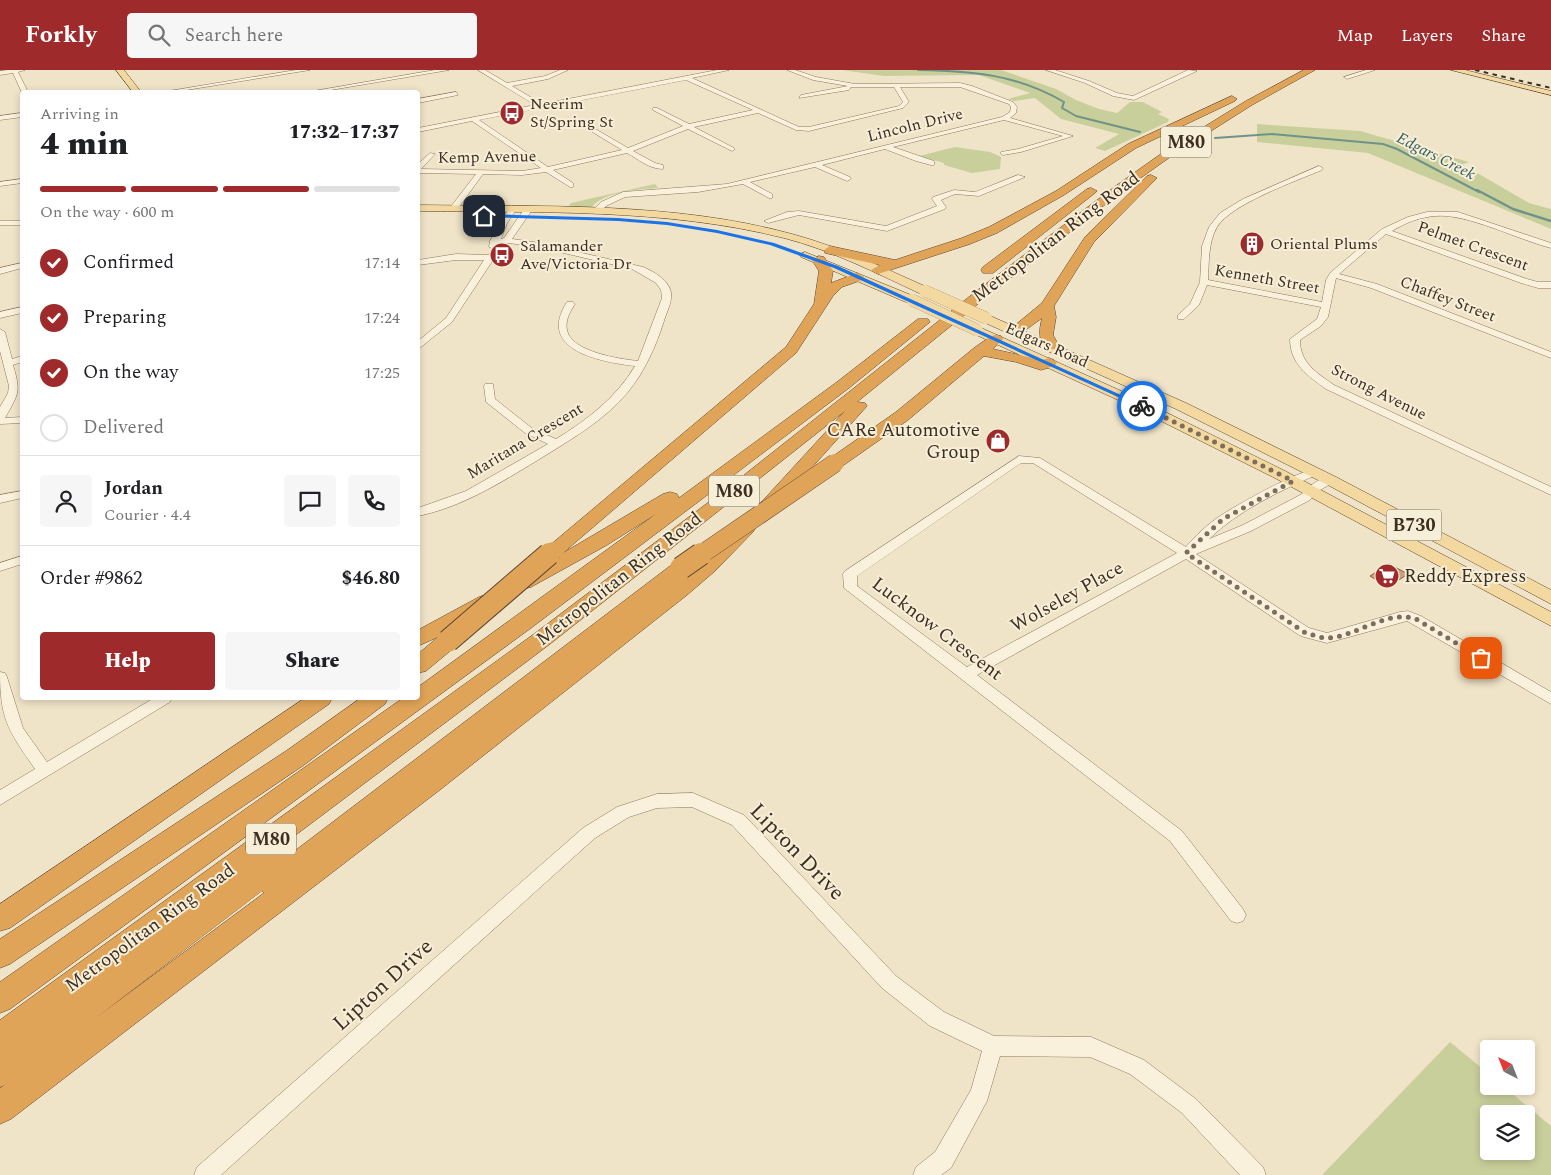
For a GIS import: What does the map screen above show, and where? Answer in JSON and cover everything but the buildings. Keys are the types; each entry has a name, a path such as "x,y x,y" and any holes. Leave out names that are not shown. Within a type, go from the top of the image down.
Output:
{"highway":[{"name":"Metropolitan Ring Road","path":"0,1038 550,633 740,487 1098,203 1199,134 1249,103 1311,70"},
{"name":"M80","path":"894,264 966,241 1000,226 1060,193 1132,146 1236,97 1156,147"},
{"path":"1015,331 1028,324 1036,314 1047,306 1078,254 1096,232 1165,164 1199,134"},
{"name":"Metropolitan Ring Road","path":"420,697 843,385 1032,235 1097,187"},
{"path":"830,250 894,264"},
{"path":"819,260 826,271 819,306"},
{"path":"878,270 894,264"},
{"path":"420,663 790,350 803,337 819,306 835,286 857,277"},
{"path":"1047,306 1049,317 1046,335 1051,346"},
{"path":"0,1071 581,635 836,463 902,416 996,339"},
{"path":"0,1108 432,782 680,590 708,566 783,490 832,434 887,380 924,340"},
{"path":"979,351 1019,358 1041,365 1049,363"},
{"path":"420,638 564,561 648,513 754,441 843,385"},
{"path":"0,1089 283,876 682,568"},
{"path":"0,919 318,700"},
{"path":"0,955 295,758 374,700"},
{"name":"Metropolitan Ring Road","path":"0,999 415,700"}],"main road":[{"path":"120,70 135,90"},
{"path":"1456,70 1551,93"},
{"path":"1529,88 1546,83"},
{"name":"Edgars Road","path":"420,208 510,213"},
{"name":"Edgars Road","path":"420,214 596,212 662,215 710,221 781,235 830,250 1051,346 1181,406 1330,480 1551,598"},
{"name":"Edgars Road","path":"526,213 667,223 740,236 778,246"},
{"name":"Edgars Road","path":"797,252 912,300 1134,402 1311,490 1551,620"},
{"path":"857,277 878,270"},
{"path":"996,339 1015,331"}],"street":[{"path":"0,73 18,70 24,90"},
{"path":"179,90 307,70"},
{"path":"335,90 446,70"},
{"path":"481,70 540,106"},
{"path":"506,85 546,78 565,70"},
{"path":"420,130 726,70"},
{"name":"Lincoln Drive","path":"596,212 603,203 636,192 707,189 744,182 1004,118 1013,113 1014,107 1011,104 970,87 949,85 855,86 810,78 790,70"},
{"path":"1049,70 1087,82 1115,94 1134,98 1194,71 1191,70"},
{"path":"1347,77 1372,70"},
{"path":"299,71 308,78"},
{"path":"687,78 795,128 809,129 904,106 906,102 897,87"},
{"path":"315,84 322,90"},
{"path":"801,97 816,96 855,86"},
{"path":"420,101 456,94"},
{"path":"655,108 732,149"},
{"name":"Kemp Avenue","path":"420,170 522,173 546,169 627,151 689,126 759,111"},
{"path":"0,118 20,115"},
{"path":"1003,153 1019,151 1070,136 1004,118"},
{"path":"473,119 570,185"},
{"path":"583,124 652,165 660,167"},
{"path":"886,147 918,160 931,163"},
{"path":"420,168 432,154"},
{"path":"815,164 846,179"},
{"path":"1181,317 1194,305 1204,282 1206,246 1213,227 1223,215 1246,201 1319,168"},
{"path":"453,209 481,172"},
{"path":"768,221 799,213 887,229 940,208 942,206 936,202 936,199 944,195 958,192 976,194 1022,176"},
{"path":"0,184 20,181"},
{"path":"744,182 770,196"},
{"name":"Pelmet Crescent","path":"1385,231 1430,212 1442,212 1455,214 1551,246"},
{"path":"490,258 494,241 510,213"},
{"path":"420,343 449,320 490,258 506,241 526,213"},
{"path":"0,222 20,223"},
{"path":"1333,275 1385,231"},
{"name":"Pelmet Crescent","path":"1385,231 1524,281 1538,285 1551,285"},
{"path":"494,241 528,243"},
{"name":"Maritana Crescent","path":"420,511 459,499 490,484 557,444 600,414 626,388 653,342 667,297 662,284 648,272 634,266 528,243"},
{"path":"420,262 456,257 490,258"},
{"path":"0,270 20,266"},
{"name":"Strong Avenue","path":"1333,275 1329,282 1325,314 1320,321 1295,339 1294,350 1305,369 1330,387 1551,491"},
{"name":"Chaffey Street","path":"1333,275 1374,286 1551,356"},
{"name":"Kenneth Street","path":"1204,282 1325,305"},
{"path":"570,304 562,319 563,331 568,340 585,353 609,360 641,364"},
{"path":"0,315 20,310"},
{"path":"0,332 14,386 13,394 0,419 20,420"},
{"path":"8,362 20,359"},
{"path":"489,386 490,400 528,431 557,444"},
{"name":"Lucknow Crescent","path":"1186,553 1036,460 1019,459 850,574 851,588 1176,836 1237,915"},
{"name":"Wolseley Place","path":"1186,553 1223,519 1293,481 1314,472"},
{"name":"Wolseley Place","path":"966,674 1186,553 1247,528 1306,498 1311,490 1330,480"},
{"path":"0,498 20,494"},
{"name":"Maritana Crescent","path":"420,506 440,504"},
{"path":"1186,553 1304,632 1327,638 1408,616 1551,699"},
{"path":"0,568 20,561"},
{"path":"0,676 16,730 44,770"},
{"path":"0,798 162,700"},
{"name":"Lipton Drive","path":"205,1175 588,833 623,812 657,800 694,800 738,820 889,982 937,1019 994,1046 1091,1047 1137,1067 1188,1106 1255,1175"},
{"path":"924,1175 943,1160 980,1094 994,1046"}],"green space":[{"path":"842,70 1001,70 1056,89 1076,100 1099,109 1117,113 1130,102 1143,102 1162,112 1158,114 1169,119 1168,122 1105,151 1095,148 1119,134 1061,119 1035,98 1014,101 1008,99 1030,93 979,75 884,76"},
{"path":"1257,124 1360,131 1469,162 1459,166 1479,174 1529,203 1551,209 1551,229 1368,153 1257,142"},
{"path":"955,147 990,152 1001,157 1000,169 972,173 919,156"},
{"path":"655,184 658,188 622,192 604,198 591,208 568,207 571,203"},
{"path":"1450,1042 1480,1067 1480,1095 1514,1095 1526,1105 1480,1105 1480,1160 1535,1160 1535,1113 1551,1126 1551,1175 1322,1175"}],"waterway":[{"name":"Edgars Creek","path":"918,70 975,73 1029,85 1064,102 1062,108 1076,116 1140,132"},
{"name":"Edgars Creek","path":"1215,138 1272,134 1383,144 1397,149 1479,192"},
{"name":"Edgars Creek","path":"1477,190 1513,209 1551,221"}],"railway":[{"path":"1475,70 1551,88"}],"way so far":[{"path":"1142,406 1293,481 1223,519 1186,553 1304,632 1327,638 1408,616 1481,658"}],"place":[{"name":"Neerim St/Spring St","path":"512,113"},
{"name":"Oriental Plums","path":"1252,244"},
{"name":"Salamander Ave/Victoria Dr","path":"502,255"},
{"name":"CARe Automotive Group","path":"998,441"},
{"name":"Reddy Express","path":"1387,576"}],"route":[{"path":"484,216 618,219 667,223 717,231 772,244 836,267 1142,406"}]}
